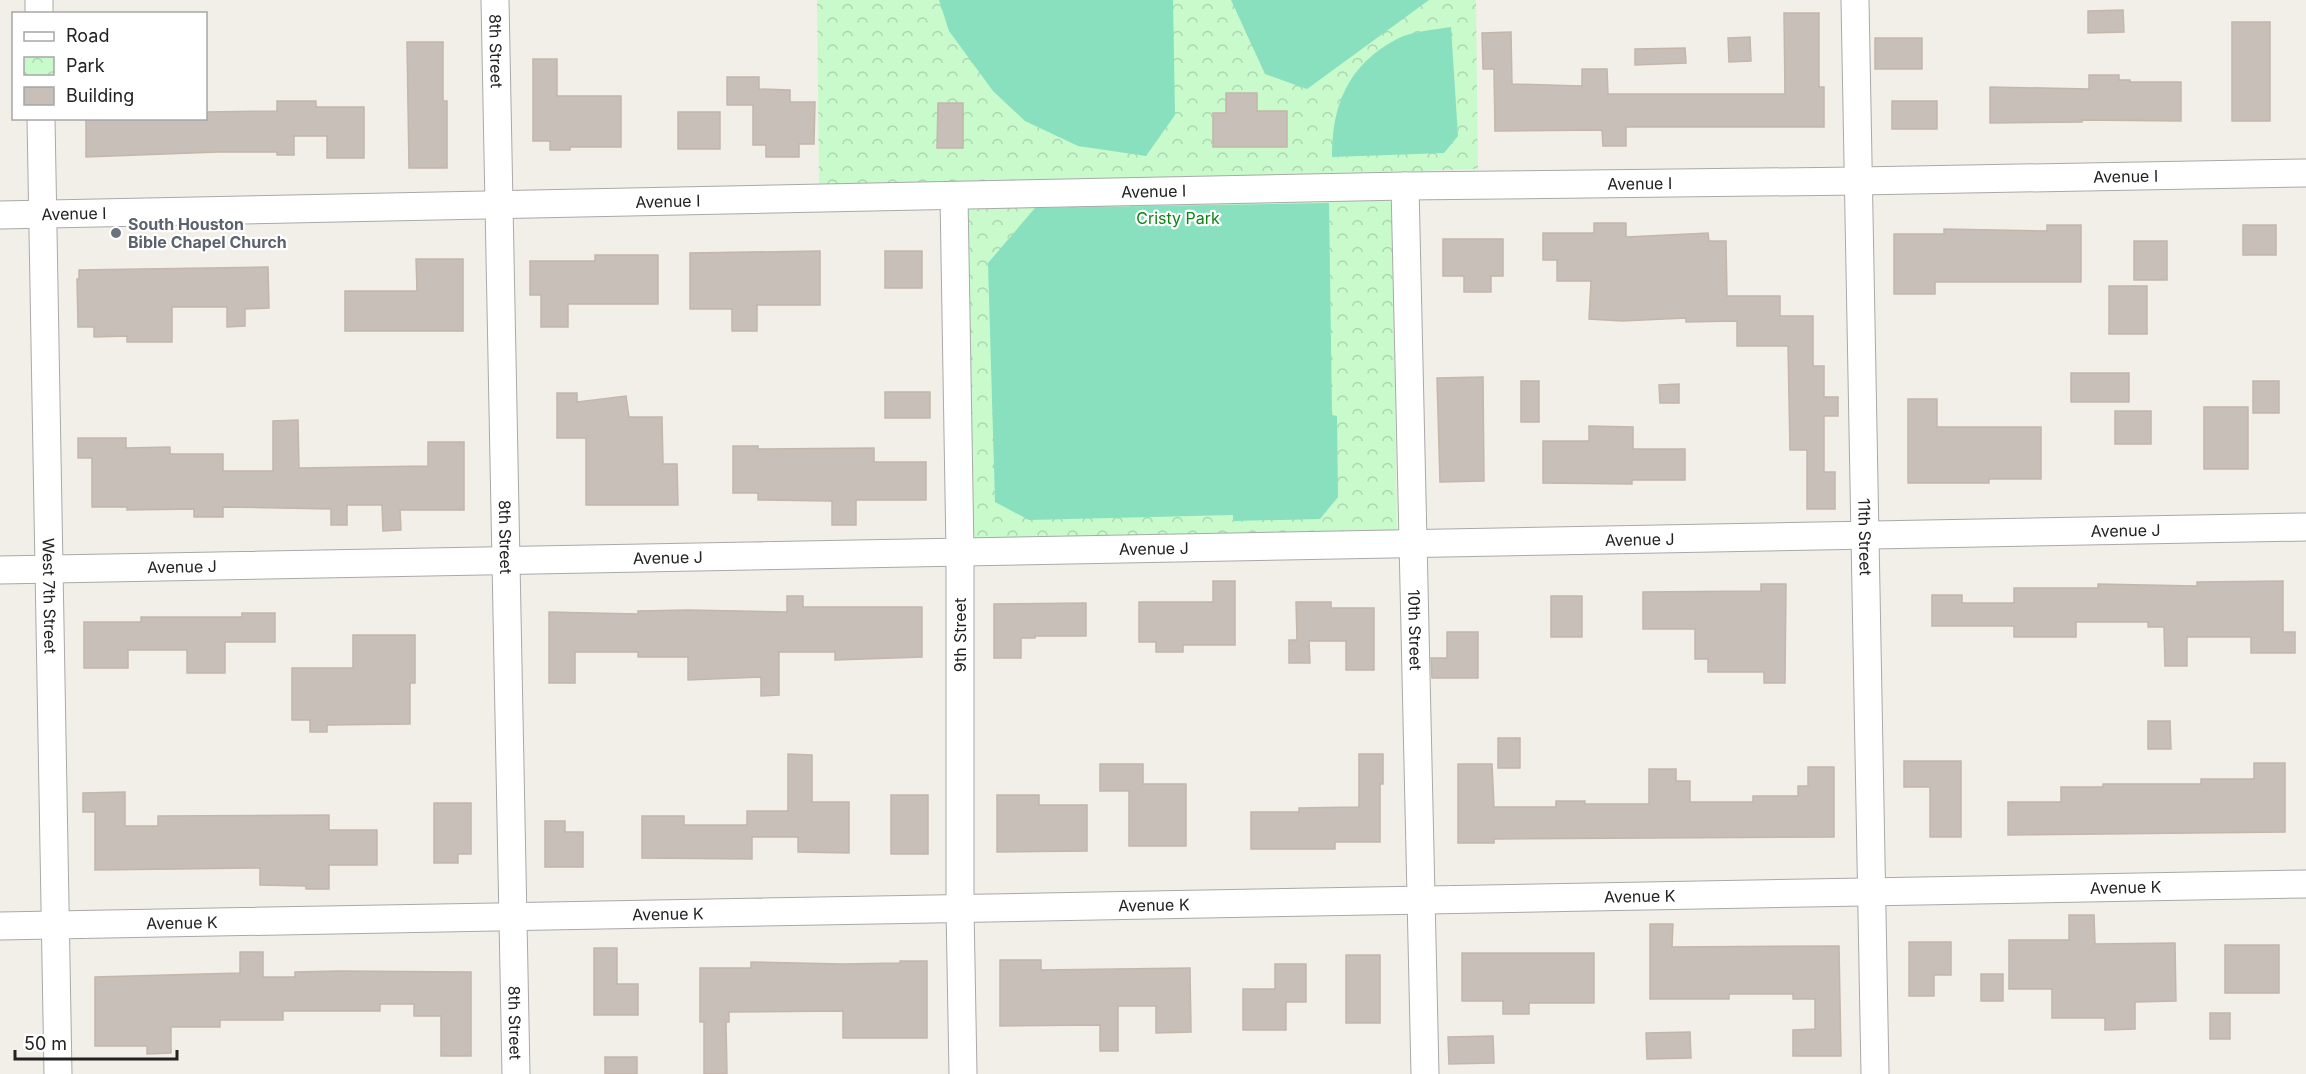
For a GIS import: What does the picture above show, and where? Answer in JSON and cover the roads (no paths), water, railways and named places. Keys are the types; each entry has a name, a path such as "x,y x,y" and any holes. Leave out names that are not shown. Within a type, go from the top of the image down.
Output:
{"street":[{"name":"8th Street","path":"495,0 516,1074"},
{"name":"11th Street","path":"1855,0 1875,1074"},
{"name":"West 7th Street","path":"41,120 58,1074"},
{"name":"Avenue I","path":"0,216 1405,186 2306,173"},
{"name":"10th Street","path":"1405,186 1425,1074"},
{"name":"9th Street","path":"954,196 960,552 960,908 963,1074"},
{"name":"Avenue J","path":"0,570 2306,527"},
{"name":"Avenue K","path":"0,926 2306,884"}],"place":[{"name":"South Houston Bible Chapel Church","path":"116,233"}],"park label":[{"name":"Cristy Park","path":"1178,218"}]}
